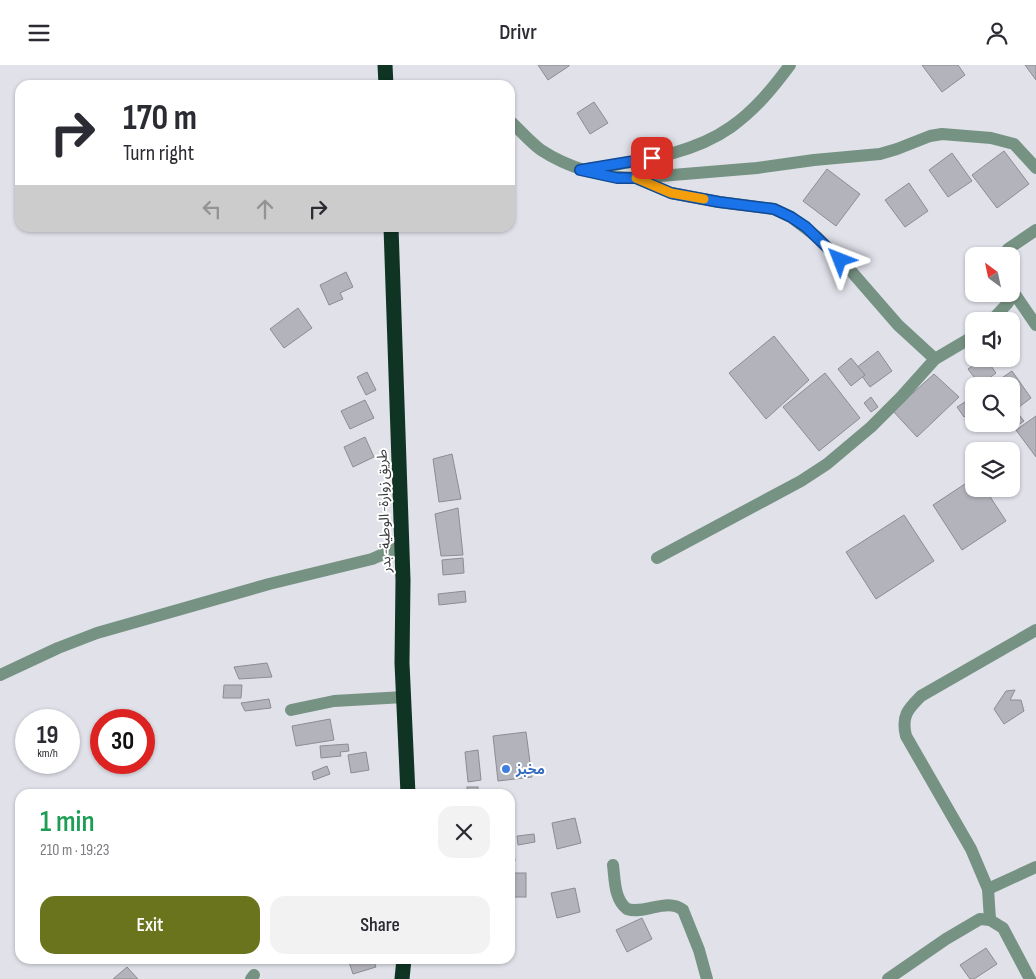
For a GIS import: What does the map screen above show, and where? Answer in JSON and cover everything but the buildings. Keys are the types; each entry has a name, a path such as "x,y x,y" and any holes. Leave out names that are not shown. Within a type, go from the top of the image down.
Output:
{"highway":[{"path":"385,65 386,80"},
{"name":"طريق زوارة- الوطية- بدر","path":"391,232 408,789"},
{"path":"402,979 404,964"}],"street":[{"path":"580,170 652,158 706,141 730,127 754,108 790,65"},
{"path":"515,126 540,149 568,165 580,170 617,178 758,168 821,159 880,154 930,135 942,134 991,138 1014,144 1036,168"},
{"path":"636,178 671,193 719,202 774,209 791,217 817,237 851,271 898,325 935,359"},
{"path":"1011,247 1036,230"},
{"path":"1020,301 1036,325"},
{"path":"657,558 827,465 871,427 935,359 965,341"},
{"path":"0,675 58,648 105,631 269,584 372,559 402,545"},
{"path":"990,920 988,889 971,849 906,736 905,718 910,707 921,696 1036,630"},
{"path":"291,710 334,701 404,697"},
{"path":"614,865 617,895 627,909 637,910 672,905 678,906 683,910 699,950 707,979"},
{"path":"988,889 1036,867"},
{"path":"888,979 971,923 980,919 990,920 1003,928 1030,979"}],"slow traffic":[{"path":"636,178 671,193 704,199"}],"place":[{"name":"مخبز","path":"506,769"}],"route":[{"path":"652,158 580,170 617,178 636,178 671,193 719,202 774,209 806,227 840,260"}]}
